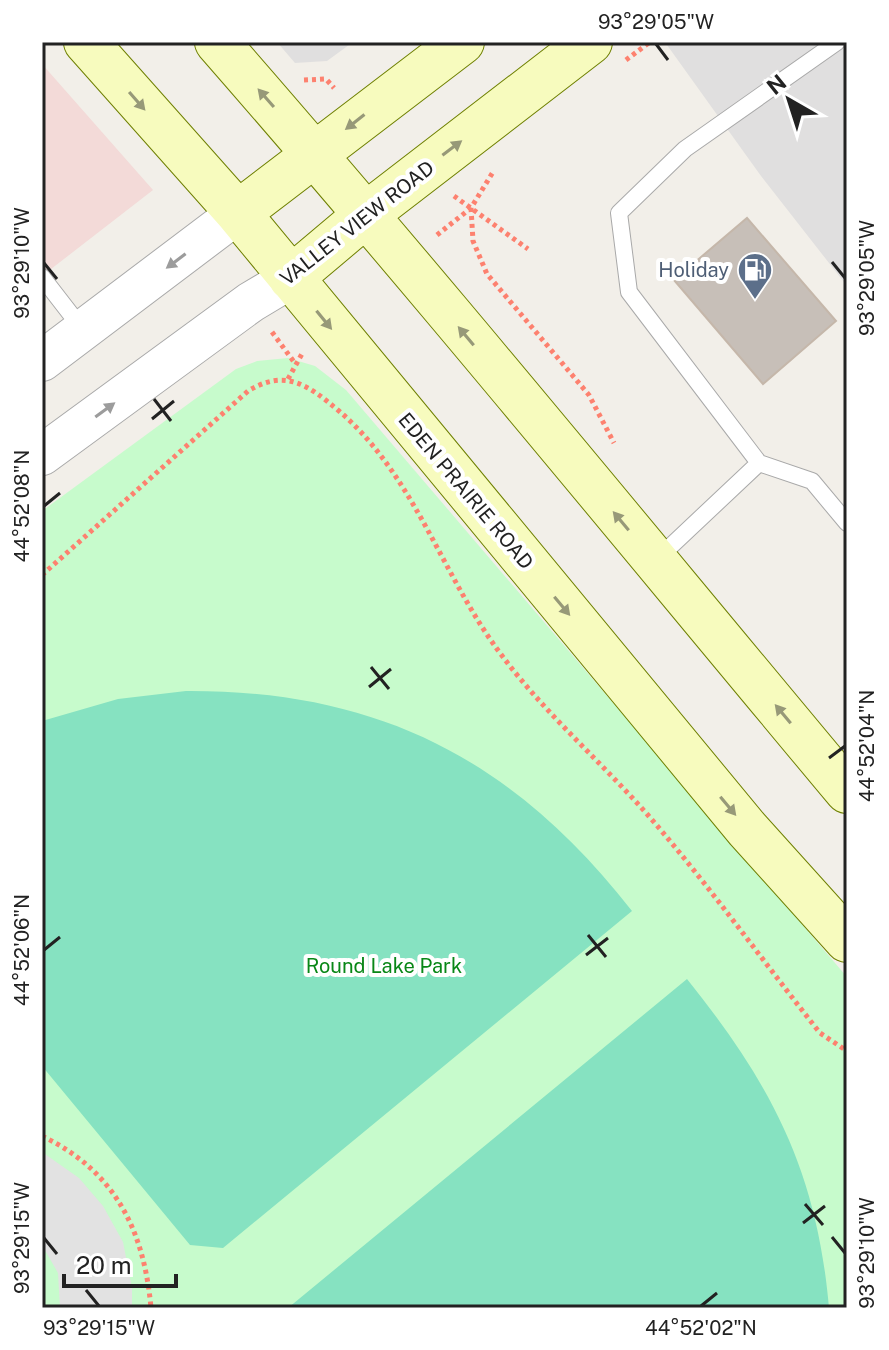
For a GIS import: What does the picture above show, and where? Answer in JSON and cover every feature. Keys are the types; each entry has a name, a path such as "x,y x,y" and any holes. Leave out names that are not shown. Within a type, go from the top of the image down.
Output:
{"main road":[{"name":"EDEN PRAIRIE ROAD","path":"86,42 238,213 747,829 847,940"},
{"path":"217,42 286,92 315,154 368,213 424,286 847,791"},
{"path":"238,213 462,42"},
{"name":"VALLEY VIEW ROAD","path":"291,278 368,213 590,42"}],"street":[{"path":"42,361 238,213"},
{"name":"VALLEY VIEW ROAD","path":"42,455 251,302 291,278"}],"lane":[{"path":"837,42 685,149 619,213 629,292 759,463 812,481 847,523"},
{"path":"42,277 84,331"},
{"path":"655,561 759,463"}],"path":[{"path":"471,208 473,241 487,274 589,395 616,447"},
{"path":"251,302 294,362"},
{"path":"42,575 248,391 276,378 304,386 356,427 410,494 461,594 503,658 647,814 820,1033 847,1051"},
{"path":"42,1136 61,1145 93,1170 123,1204 147,1267 151,1308"}],"shaded area":[{"path":"277,42 353,42 327,61 295,63"},
{"path":"670,42 847,42 847,286 761,176 667,45"},
{"path":"42,64 153,190 42,276"},
{"path":"42,1152 79,1178 103,1206 123,1242 132,1288 132,1308 60,1308 58,1273 42,1245"}],"green space":[{"name":"Round Lake Park","path":"288,358 315,366 346,390 847,977 847,1308 42,1308 42,511 236,369 257,361"},
{"path":"186,691 256,694 321,704 381,720 437,744 490,775 540,813 587,858 632,911 223,1248 190,1245 42,1066 42,721 118,699"},
{"path":"687,979 743,1056 785,1132 814,1214 829,1308 288,1308"}],"building":[{"name":"Holiday","path":"747,218 836,321 763,384 674,280"}],"place":[{"name":"Holiday","path":"755,301"}]}
